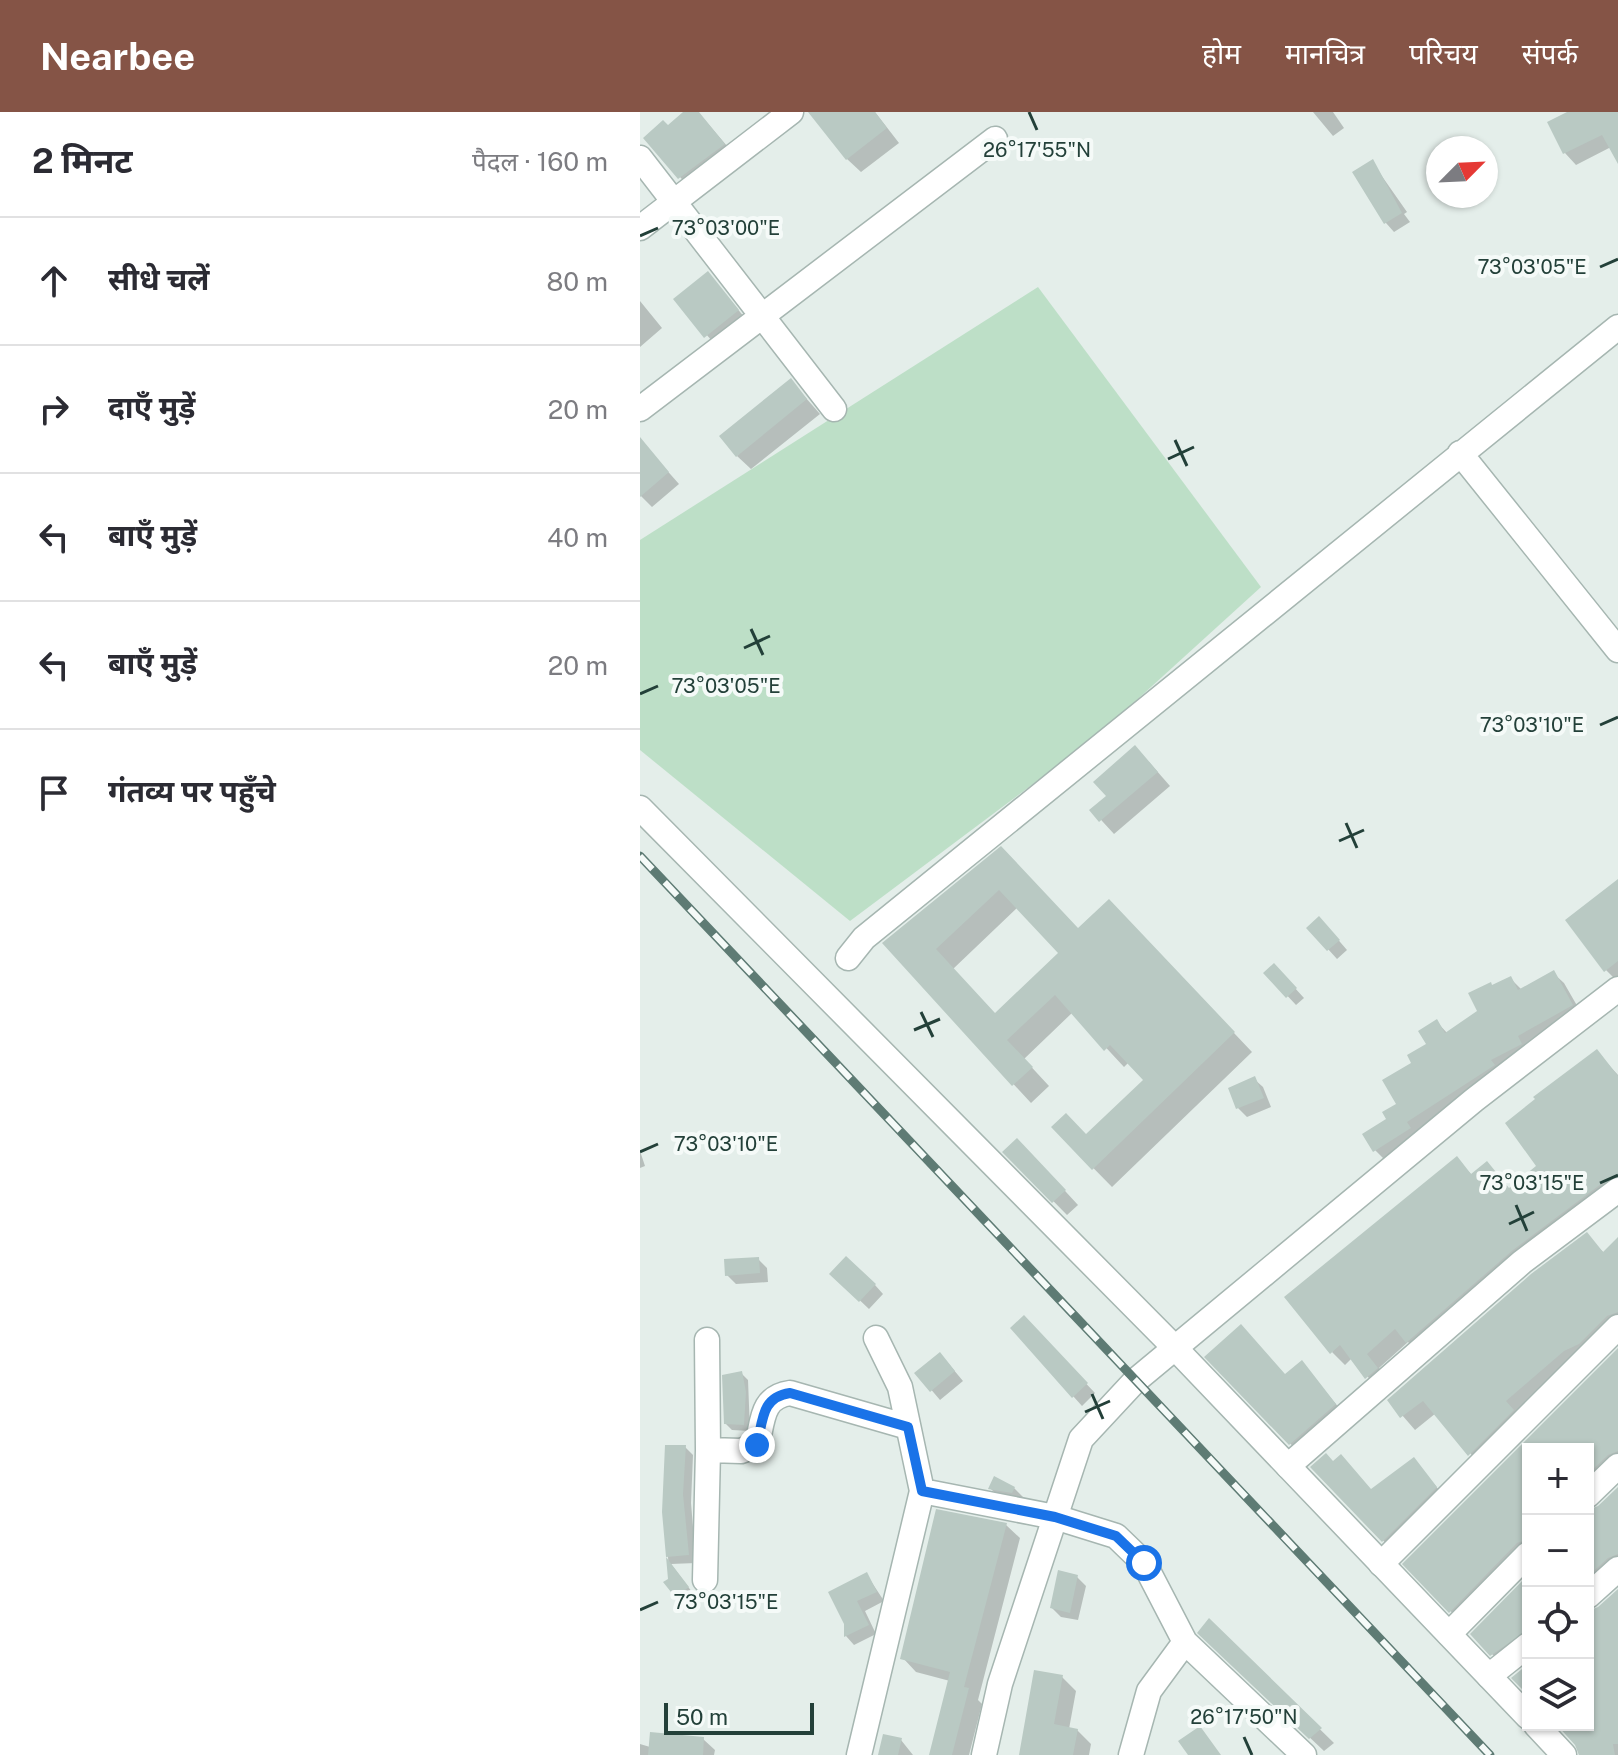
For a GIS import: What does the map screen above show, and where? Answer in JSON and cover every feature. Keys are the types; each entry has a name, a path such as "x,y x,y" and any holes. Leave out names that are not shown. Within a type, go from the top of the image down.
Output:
{"street":[{"path":"640,228 791,112"},
{"path":"640,409 995,139"},
{"path":"640,158 834,409"},
{"path":"848,958 864,938 1618,327"},
{"path":"1460,453 1618,650"},
{"path":"640,808 1176,1349 1522,1711"},
{"path":"984,1755 1000,1684 1081,1439 1135,1381 1474,1100 1618,989"},
{"path":"1288,1466 1522,1262 1618,1190"},
{"path":"1381,1564 1618,1327"},
{"path":"859,1755 922,1491 900,1387 876,1338"},
{"path":"705,1580 707,1340"},
{"path":"708,1450 741,1451 757,1445 767,1403 774,1396 790,1393 908,1427"},
{"path":"1594,1489 1618,1466"},
{"path":"922,1491 1055,1517 1116,1536 1144,1563 1185,1642 1304,1755"},
{"path":"1449,1634 1522,1560"},
{"path":"1594,1591 1618,1569"},
{"path":"1131,1755 1149,1691 1185,1642"},
{"path":"1489,1676 1522,1650"},
{"path":"1542,1731 1564,1755"}],"green space":[{"path":"1038,287 1261,587 1096,737 850,921 640,750 640,540"}],"building":[{"path":"683,112 699,112 725,144 678,179 643,138 663,120 668,125"},
{"path":"808,112 875,112 887,128 846,160"},
{"path":"1567,112 1618,112 1618,164 1602,135 1563,154 1547,122"},
{"path":"1373,159 1402,213 1384,224 1352,172"},
{"path":"708,271 739,310 704,338 673,299"},
{"path":"791,378 807,399 736,457 719,436"},
{"path":"640,437 669,472 640,497"},
{"path":"1135,745 1158,772 1099,822 1089,810 1106,796 1093,782"},
{"path":"1001,846 1078,928 1109,899 1235,1032 1092,1170 1051,1127 1066,1113 1086,1134 1143,1080 1110,1045 1104,1051 1055,995 1007,1040 1033,1067 1012,1086 882,943","holes":["999,890 1058,953 995,1013 936,949"]},
{"path":"1618,879 1618,961 1604,972 1565,920"},
{"path":"1319,916 1340,940 1327,951 1306,928"},
{"path":"1274,963 1297,988 1286,998 1263,973"},
{"path":"1554,970 1573,1005 1518,1036 1522,1044 1491,1060 1495,1065 1407,1122 1411,1128 1373,1152 1362,1134 1386,1119 1382,1112 1396,1104 1382,1080 1411,1063 1407,1055 1426,1044 1418,1031 1437,1019 1445,1033 1477,1011 1468,993 1491,982 1492,985 1511,976 1518,990"},
{"path":"1597,1049 1618,1076 1618,1175 1609,1178 1513,1250 1406,1343 1395,1329 1367,1354 1378,1368 1365,1379 1340,1345 1330,1354 1284,1297 1457,1156 1471,1174 1487,1161 1509,1188 1536,1166 1505,1123 1535,1099 1533,1097"},
{"path":"1255,1076 1264,1098 1236,1109 1228,1088"},
{"path":"1017,1138 1066,1190 1052,1203 1002,1152"},
{"path":"1587,1232 1603,1252 1618,1237 1618,1312 1607,1316 1579,1344 1564,1351 1506,1401 1514,1410 1468,1456 1423,1401 1400,1418 1387,1400 1531,1274"},
{"path":"846,1256 876,1284 859,1302 829,1274"},
{"path":"759,1257 760,1273 725,1276 724,1259"},
{"path":"1024,1315 1088,1383 1072,1398 1010,1328"},
{"path":"1241,1324 1285,1374 1302,1360 1336,1404 1289,1445 1204,1357"},
{"path":"1618,1348 1618,1451 1608,1455 1594,1468 1594,1443 1523,1443"},
{"path":"940,1352 955,1371 930,1392 914,1373"},
{"path":"742,1371 746,1392 744,1425 724,1424 722,1375"},
{"path":"1522,1444 1522,1541 1449,1613 1402,1564"},
{"path":"665,1445 686,1445 683,1494 689,1555 666,1557 662,1512"},
{"path":"1326,1453 1333,1461 1341,1454 1371,1489 1414,1457 1437,1487 1382,1542 1310,1467"},
{"path":"994,1476 1015,1487 1012,1493 988,1489"},
{"path":"1618,1487 1618,1554 1594,1571 1594,1508"},
{"path":"936,1509 1007,1523 964,1687 969,1688 952,1755 929,1755 950,1672 900,1659"},
{"path":"666,1557 689,1587 675,1597 663,1582 668,1579"},
{"path":"1058,1570 1078,1575 1070,1613 1050,1608"},
{"path":"867,1572 877,1592 857,1601 869,1625 844,1637 844,1624 828,1592"},
{"path":"1522,1581 1522,1634 1490,1656 1470,1634"},
{"path":"1618,1589 1618,1744 1613,1744 1615,1755 1579,1755 1562,1731 1594,1731 1594,1609"},
{"path":"1209,1618 1322,1728 1309,1739 1197,1633"},
{"path":"1522,1669 1522,1689 1511,1678"},
{"path":"1034,1670 1063,1675 1054,1724 1078,1729 1073,1755 1019,1755"},
{"path":"1200,1726 1221,1755 1188,1755 1178,1741"},
{"path":"650,1732 704,1737 703,1755 648,1755"},
{"path":"883,1734 902,1738 898,1755 878,1755"}],"railway":[{"path":"640,856 1490,1755"}],"route":[{"path":"757,1445 767,1403 780,1394 790,1393 908,1427 922,1491 1055,1517 1116,1536 1144,1563"}]}
